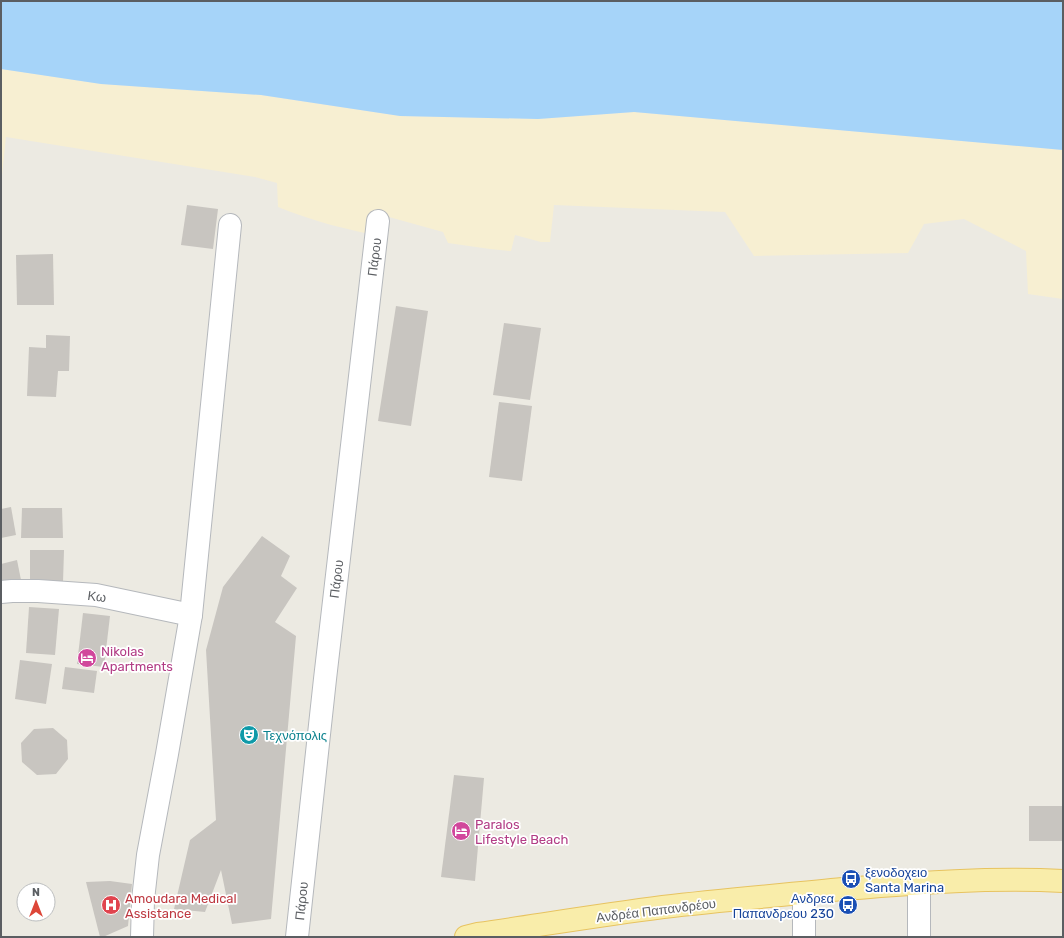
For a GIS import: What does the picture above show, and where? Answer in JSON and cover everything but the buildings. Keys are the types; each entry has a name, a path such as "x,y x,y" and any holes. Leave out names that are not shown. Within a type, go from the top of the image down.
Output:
{"main road":[{"name":"Ανδρέα Παπανδρέου","path":"474,936 664,907 804,893 955,881 1020,879 1063,881"}],"street":[{"name":"Πάρου","path":"297,937 378,221"},
{"path":"142,937 143,900 148,855 191,615 230,225"},
{"name":"Κω","path":"1,592 38,591 96,595 191,615"},
{"path":"919,883 919,937"},
{"path":"804,893 804,937"}],"sand":[{"path":"1,69 101,84 260,95 400,116 538,119 634,112 1063,150 1063,299 1028,294 1026,251 964,219 924,224 908,253 754,256 725,212 554,205 550,242 541,242 515,235 511,251 448,243 443,232 389,217 384,237 317,221 278,207 277,183 255,177 6,137 1,185"}],"water":[{"path":"1,1 1063,1 1063,150 634,112 538,119 400,116 261,95 101,84 1,69"}],"place":[{"name":"Nikolas Apartments","path":"87,658"},
{"name":"Τεχνόπολις","path":"249,735"},
{"name":"Paralos Lifestyle Beach","path":"461,831"},
{"name":"ξενοδοχειο Santa Marina","path":"851,879"},
{"name":"Amoudara Medical Assistance","path":"111,905"},
{"name":"Ανδρεα Παπανδρεου 230","path":"848,905"}]}
